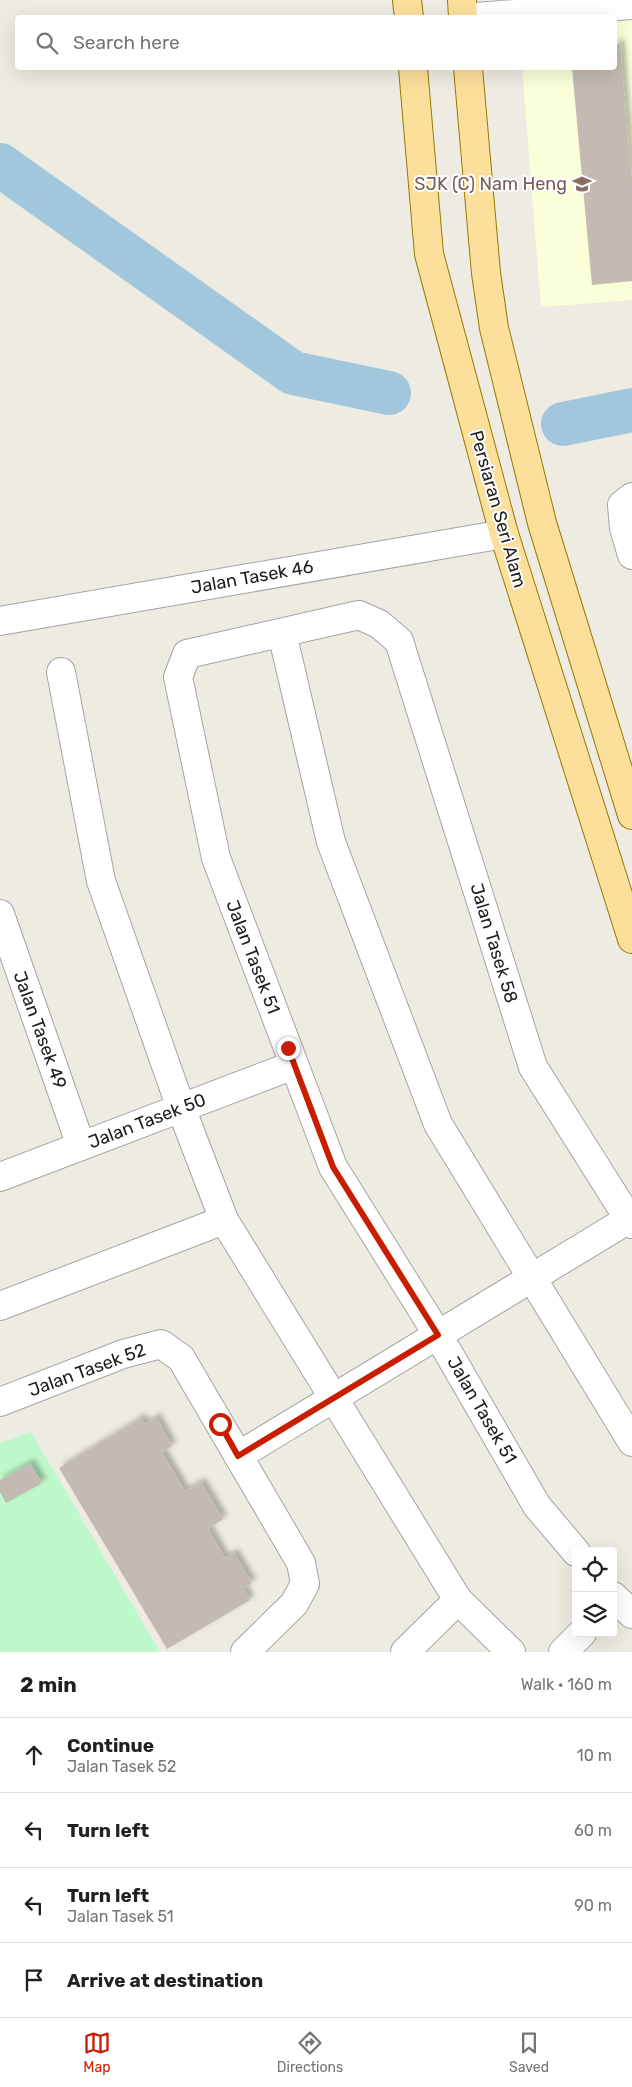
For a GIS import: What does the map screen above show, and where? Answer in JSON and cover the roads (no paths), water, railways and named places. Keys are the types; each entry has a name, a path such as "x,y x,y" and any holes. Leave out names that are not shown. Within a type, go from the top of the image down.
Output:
{"main road":[{"path":"407,0 409,15"},
{"path":"462,0 463,15"},
{"name":"Persiaran Seri Alam","path":"413,70 430,254 504,534 632,939"},
{"path":"468,70 487,282 494,328 542,523 570,619 632,815"},
{"path":"519,431 520,492 504,534 532,548 570,619"}],"street":[{"path":"484,15 553,5 632,5"},
{"path":"632,497 622,505 624,528 632,555"},
{"name":"Jalan Tasek 46","path":"0,621 504,534"},
{"name":"Jalan Tasek 58","path":"282,632 359,615 379,624 399,641 534,1067 630,1222"},
{"path":"282,632 331,842 434,1115 632,1442"},
{"name":"Jalan Tasek 51","path":"282,632 187,654 178,676 216,858 333,1167 438,1335 537,1506 572,1547"},
{"path":"62,672 101,881 181,1108 224,1220 332,1399 458,1600 512,1652"},
{"name":"Jalan Tasek 49","path":"0,914 82,1146"},
{"name":"Jalan Tasek 50","path":"0,1177 294,1065"},
{"path":"0,1306 224,1220"},
{"path":"238,1456 532,1278 630,1222"},
{"name":"Jalan Tasek 52","path":"1,1397 123,1354 161,1344 181,1358 300,1563 305,1584 294,1604 245,1652"},
{"path":"405,1652 458,1600"},
{"path":"563,1652 578,1637"}],"waterway":[{"path":"0,165 293,373 389,393"},
{"path":"563,424 632,410"}],"place":[{"name":"SJK (C) Nam Heng","path":"582,184"}]}
